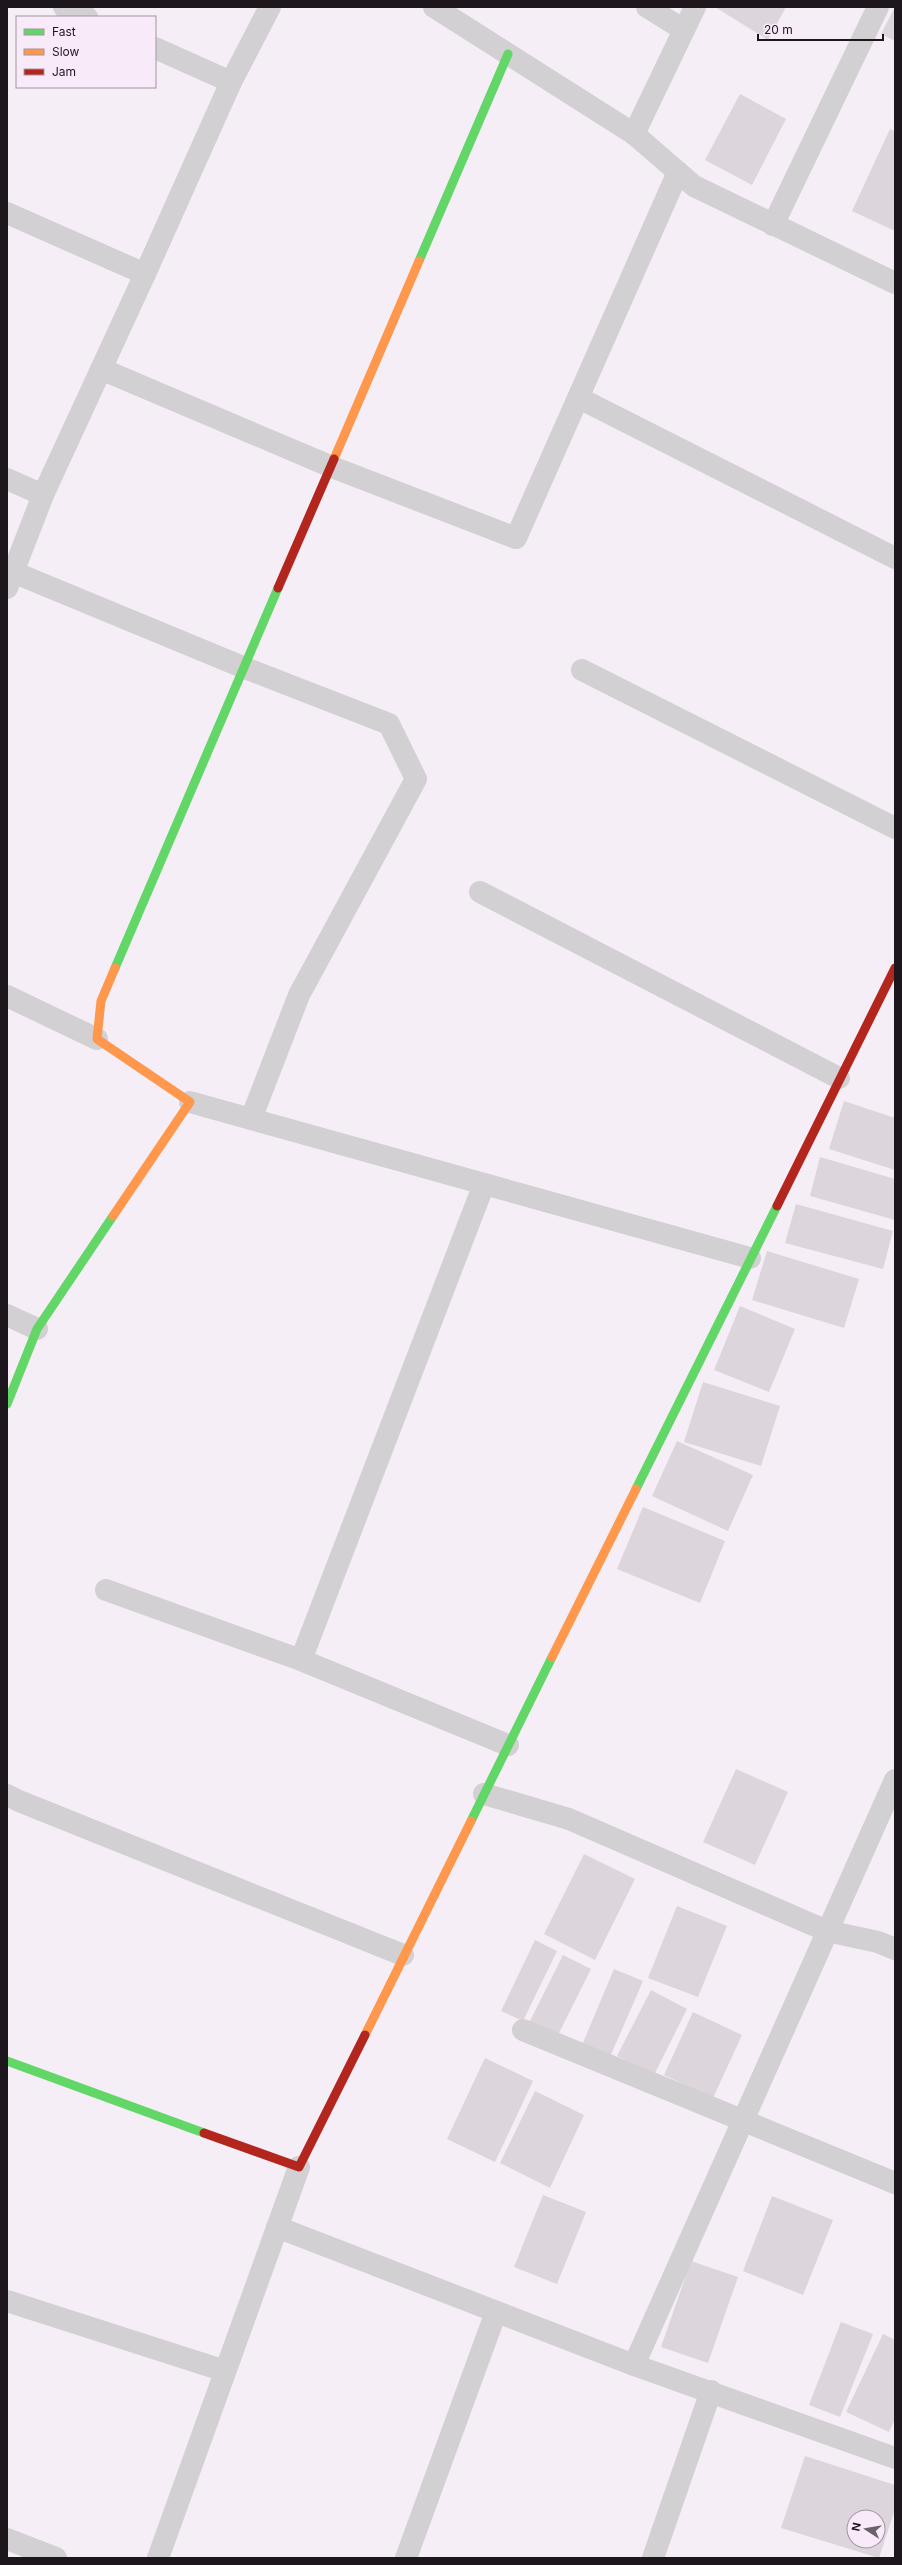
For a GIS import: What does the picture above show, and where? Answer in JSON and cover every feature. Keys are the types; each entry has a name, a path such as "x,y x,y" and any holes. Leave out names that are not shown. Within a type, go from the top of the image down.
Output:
{"street":[{"path":"64,7 84,16"},
{"path":"251,1119 299,995 416,779 389,724 245,668 10,580 43,495 145,274 231,82 270,7"},
{"path":"434,7 634,134 694,186 895,283"},
{"path":"647,7 684,30"},
{"path":"634,134 695,7"},
{"path":"773,224 878,7"},
{"path":"156,48 231,82"},
{"path":"97,1039 101,1001 332,467 508,54"},
{"path":"101,369 332,467 516,538 678,172"},
{"path":"7,213 145,274"},
{"path":"579,398 895,558"},
{"path":"7,479 43,495"},
{"path":"582,670 895,828"},
{"path":"480,892 839,1078"},
{"path":"158,2558 299,2167 403,1955 895,968"},
{"path":"7,996 97,1039 190,1102 750,1258"},
{"path":"7,1404 37,1329 190,1102"},
{"path":"301,1660 484,1184"},
{"path":"7,1315 37,1329"},
{"path":"106,1590 301,1660 508,1745"},
{"path":"634,2365 895,1780"},
{"path":"484,1794 569,1819 827,1931 878,1942 895,1949"},
{"path":"7,1795 19,1802 403,1955"},
{"path":"524,2030 895,2183"},
{"path":"7,2061 299,2167"},
{"path":"277,2227 634,2365 711,2391 895,2458"},
{"path":"7,2301 225,2370"},
{"path":"406,2558 496,2312"},
{"path":"653,2558 711,2391"},
{"path":"7,2538 56,2558"}],"building":[{"path":"715,7 786,7 768,40"},
{"path":"895,7 895,41 881,34"},
{"path":"740,94 786,119 752,185 705,160"},
{"path":"890,129 895,131 895,231 852,211"},
{"path":"844,1101 895,1118 895,1170 829,1149"},
{"path":"820,1157 895,1179 895,1220 810,1196"},
{"path":"796,1204 893,1231 883,1269 785,1243"},
{"path":"767,1251 859,1279 844,1328 752,1300"},
{"path":"740,1306 795,1329 769,1392 714,1370"},
{"path":"703,1382 780,1406 761,1466 684,1442"},
{"path":"677,1441 753,1475 728,1531 652,1496"},
{"path":"643,1507 725,1541 700,1603 617,1569"},
{"path":"736,1769 788,1792 755,1865 703,1842"},
{"path":"584,1854 635,1879 595,1960 544,1934"},
{"path":"677,1906 727,1926 698,1997 648,1978"},
{"path":"535,1940 557,1951 523,2021 501,2011"},
{"path":"563,1955 591,1969 556,2039 528,2025"},
{"path":"614,1969 643,1981 610,2057 582,2045"},
{"path":"651,1990 687,2009 654,2075 617,2056"},
{"path":"693,2012 742,2035 713,2098 664,2075"},
{"path":"485,2058 533,2081 495,2162 447,2139"},
{"path":"535,2091 584,2115 550,2188 500,2163"},
{"path":"543,2195 586,2212 557,2284 514,2267"},
{"path":"772,2196 833,2220 803,2295 743,2271"},
{"path":"691,2261 738,2277 708,2363 661,2347"},
{"path":"841,2322 873,2334 840,2417 809,2405"},
{"path":"883,2334 895,2340 895,2419 889,2432 846,2412"},
{"path":"805,2456 895,2485 895,2509 886,2537 886,2509 846,2509 846,2548 781,2528"},
{"path":"850,2549 882,2549 879,2558"}],"traffic: fast":[{"path":"419,261 508,54"},
{"path":"115,968 278,588"},
{"path":"636,1489 777,1206"},
{"path":"7,1404 37,1329 113,1216"},
{"path":"471,1821 552,1657"},
{"path":"7,2061 204,2133"}],"traffic: slow":[{"path":"334,459 419,261"},
{"path":"113,1216 190,1102 97,1039 101,1001 115,968"},
{"path":"552,1657 636,1489"},
{"path":"365,2035 471,1821"}],"traffic: jam":[{"path":"278,588 334,459"},
{"path":"777,1206 895,968"},
{"path":"204,2133 299,2167 365,2035"}]}
